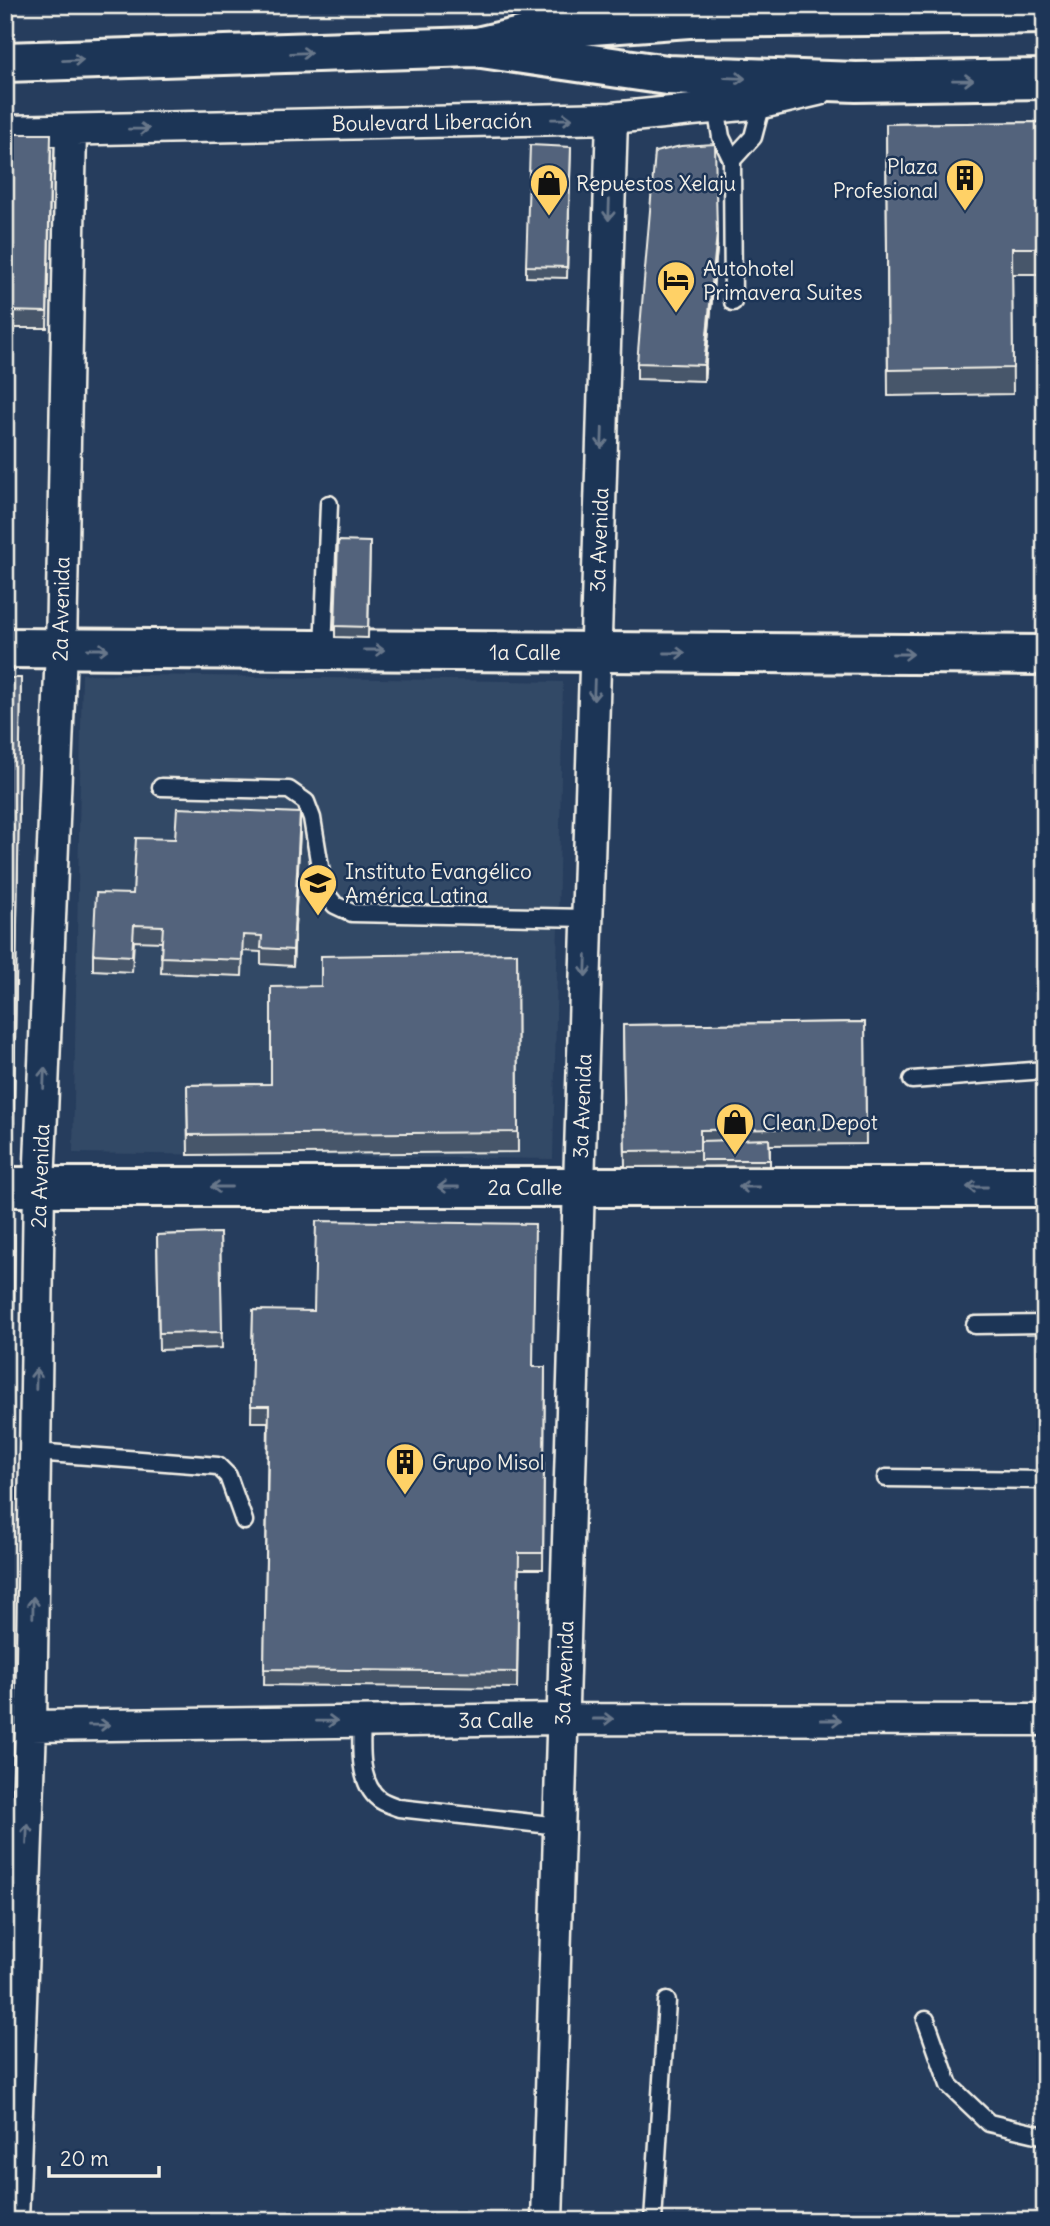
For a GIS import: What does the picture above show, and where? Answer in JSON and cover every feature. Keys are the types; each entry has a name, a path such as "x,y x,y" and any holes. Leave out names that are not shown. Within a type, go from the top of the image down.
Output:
{"main road":[{"path":"475,47 564,27 676,19 1045,14"},
{"name":"Boulevard Liberación","path":"5,62 475,47 667,75 856,82 1045,79"},
{"name":"1a Calle","path":"5,648 1045,656"},
{"name":"2a Calle","path":"22,1186 1045,1187"}],"street":[{"name":"Boulevard Liberación","path":"5,131 612,118 762,103 856,82"},
{"name":"3a Avenida","path":"547,2221 612,118"},
{"name":"2a Avenida","path":"13,2221 13,2018 31,1726 35,1452 22,1186 61,649 71,130"},
{"name":"3a Calle","path":"31,1726 562,1719 1045,1720"}],"lane":[{"path":"732,160 753,137 762,103"},
{"path":"716,107 721,137 732,160 733,302"},
{"path":"323,650 329,504"},
{"path":"161,787 289,790 306,802 312,818 324,891 335,905 352,913 587,918"},
{"path":"912,1080 1045,1070"},
{"path":"975,1325 1045,1324"},
{"path":"35,1452 218,1466 228,1476 244,1521"},
{"path":"886,1478 1045,1480"},
{"path":"362,1721 361,1757 369,1789 380,1800 399,1808 559,1826"},
{"path":"653,2221 667,2001"},
{"path":"926,2020 949,2085 989,2123 1045,2136"}],"shaded area":[{"name":"Instituto Evangélico América Latina","path":"82,674 563,682 553,1159 73,1153"}],"building":[{"name":"Plaza Profesional","path":"1045,122 1045,248 1012,248 1013,368 888,370 886,124"},
{"path":"5,134 51,134 47,312 5,311"},
{"name":"Autohotel Primavera Suites","path":"715,144 717,233 704,365 637,363 655,152 681,146"},
{"name":"Repuestos Xelaju","path":"530,145 571,147 567,267 526,266"},
{"path":"338,541 370,542 368,627 335,626"},
{"path":"5,678 21,678 13,1158 5,1158"},
{"path":"177,808 300,813 293,950 261,948 262,936 243,935 242,960 161,957 163,926 134,925 132,956 93,954 96,893 133,894 136,838 175,839"},
{"path":"517,953 518,1132 188,1135 187,1085 271,1084 271,987 321,986 321,956"},
{"path":"865,1022 866,1128 700,1130 700,1150 625,1151 623,1025"},
{"name":"Clean Depot","path":"769,1139 770,1160 700,1160 700,1141"},
{"name":"Grupo Misol","path":"316,1221 535,1224 533,1367 545,1367 543,1553 519,1553 517,1672 264,1669 269,1406 251,1406 253,1310 314,1311"},
{"path":"220,1233 222,1332 159,1333 157,1235"},
{"path":"5,1234 15,1234 14,1306 5,1306"}],"place":[{"name":"Plaza Profesional","path":"965,212"},
{"name":"Repuestos Xelaju","path":"549,217"},
{"name":"Autohotel Primavera Suites","path":"676,314"},
{"name":"Instituto Evangélico América Latina","path":"318,917"},
{"name":"Clean Depot","path":"735,1156"},
{"name":"Grupo Misol","path":"405,1496"}]}
